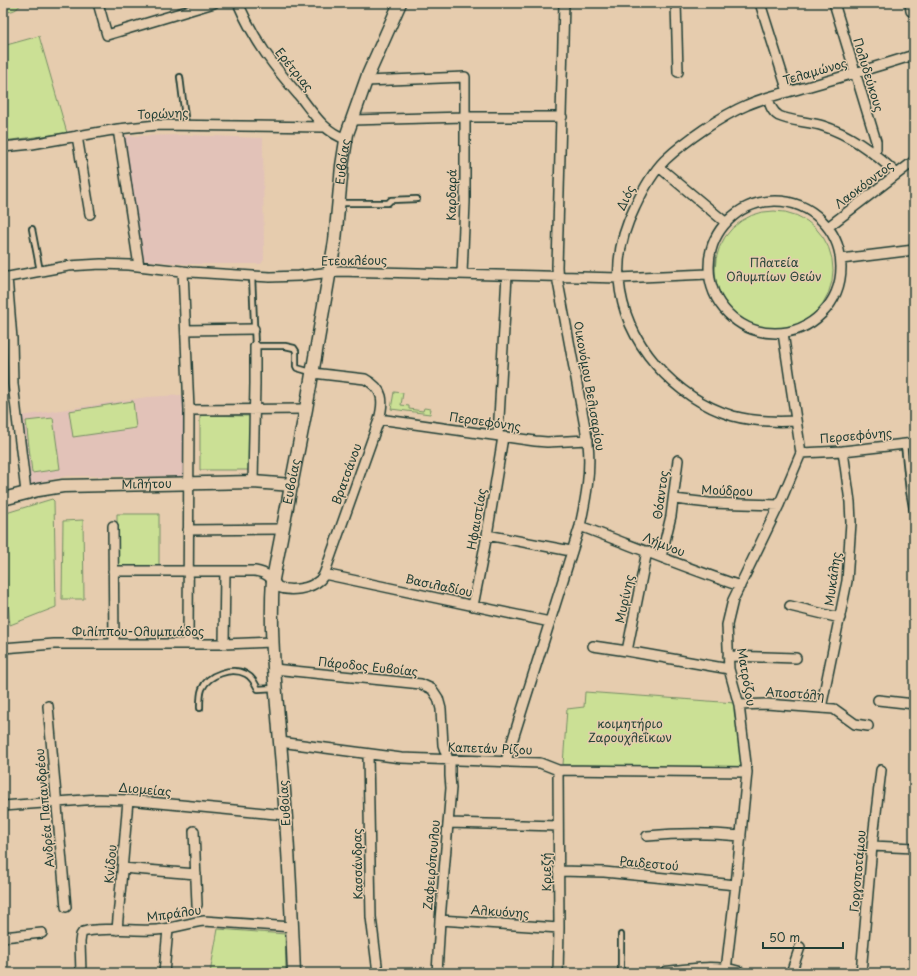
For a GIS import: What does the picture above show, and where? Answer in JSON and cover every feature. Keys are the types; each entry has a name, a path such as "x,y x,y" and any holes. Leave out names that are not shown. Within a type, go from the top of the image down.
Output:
{"main road":[{"name":"Ευβοίας","path":"294,973 286,815 272,642 273,579 313,373 335,241 346,139 366,81 400,3"},
{"name":"Μιλήτου","path":"3,499 26,492 63,486 188,482 253,482 292,485"},
{"path":"666,973 706,969 726,970 739,973"}],"street":[{"path":"98,3 107,35 214,3"},
{"name":"Ερέτριας","path":"238,3 252,32 269,59 325,127 335,135 346,139"},
{"name":"Οικονόμου Βελισαρίου","path":"506,761 580,526 590,470 588,440 557,276 564,3"},
{"path":"676,3 678,72"},
{"path":"760,3 788,92"},
{"name":"Πολυδεύκους","path":"834,3 876,142 876,149 873,153"},
{"name":"Τελαμώνος","path":"768,98 914,55"},
{"name":"Καρδαρά","path":"366,81 465,78 465,202 462,274"},
{"path":"768,98 772,110 777,115 812,122 834,130 873,153 898,174"},
{"name":"Διός","path":"768,98 746,106 719,120 684,145 659,167 644,188 628,220 621,248 619,278 621,296 640,344 656,365 678,386 706,404 734,416 760,421 796,421"},
{"path":"352,120 465,117 562,117"},
{"name":"Τορώνης","path":"3,147 32,144 118,128 157,125 325,127"},
{"path":"118,128 139,266"},
{"path":"78,136 90,214"},
{"name":"Λαοκόοντος","path":"828,227 914,161"},
{"path":"659,167 725,222"},
{"path":"772,200 785,201 798,204 809,210 819,217 828,227 837,242 841,259 839,283 829,305 809,324 796,330 783,333 759,331 736,321 727,314 719,304 714,294 708,274 708,260 711,246 717,233 725,222 735,213 747,206 759,202 772,200"},
{"path":"841,259 914,250"},
{"name":"Ετεοκλέους","path":"5,278 40,271 90,264 112,264 183,271 289,277 339,271 619,278 708,274"},
{"path":"183,271 189,410 188,644"},
{"name":"Ηφαιστίας","path":"473,606 487,535 500,436 506,275"},
{"path":"5,278 14,390 26,492"},
{"path":"186,330 254,330"},
{"path":"783,333 801,453"},
{"path":"253,482 256,382 254,346"},
{"name":"Βρατσάνου","path":"313,373 366,379 373,383 380,392 382,398 382,407 379,420 324,574"},
{"path":"189,410 306,409"},
{"name":"Περσεφόνης","path":"379,420 547,442 588,440"},
{"name":"Περσεφόνης","path":"801,453 843,451 914,442"},
{"name":"Μυκάλης","path":"821,708 847,581 851,522 850,502 843,451"},
{"name":"Ματρόζου","path":"726,970 747,772 739,705 729,669 727,624 732,600 779,505 801,453"},
{"name":"Θόαντος","path":"661,557 674,499 678,460"},
{"name":"Μούδρου","path":"674,499 709,503 779,505"},
{"path":"113,526 114,644"},
{"name":"Λήμνου","path":"580,526 740,586"},
{"path":"188,530 283,529"},
{"path":"487,535 571,551"},
{"name":"Μυρίνης","path":"627,650 647,551"},
{"path":"113,571 255,570 262,572 273,579 278,587 286,589 295,589 312,585 321,579 324,574"},
{"path":"224,644 225,571"},
{"name":"Βασιλαδίου","path":"324,574 550,622"},
{"path":"790,606 840,618"},
{"name":"Φιλίππου-Ολυμπιάδος","path":"3,648 54,644 224,644 272,642"},
{"path":"593,646 627,650 729,669"},
{"path":"728,656 796,658"},
{"name":"Πάροδος Ευβοίας","path":"274,669 421,684 432,689 438,698 441,709 444,745 448,760"},
{"path":"878,700 914,704"},
{"name":"Αποστόλη","path":"739,705 766,704 834,709 855,724 868,726"},
{"name":"Ανδρέα Παπανδρέου","path":"48,706 66,907"},
{"name":"Καπετάν Ρίζου","path":"280,742 368,755 409,759 540,763 558,770 747,772"},
{"name":"Κασσάνδρας","path":"368,755 371,917 378,973"},
{"name":"Ζαφειρόπουλου","path":"437,973 451,788 448,760"},
{"name":"Κριεζή","path":"558,770 558,973"},
{"name":"Γοργοποτάμου","path":"861,973 872,846 881,770"},
{"name":"Διομείας","path":"3,806 92,799 128,800 286,815"},
{"name":"Κνίδου","path":"117,930 128,800"},
{"path":"448,823 558,826"},
{"path":"194,831 197,905"},
{"path":"647,836 716,833 741,836"},
{"path":"872,846 914,848"},
{"path":"122,868 196,874"},
{"name":"Ραιδεστού","path":"558,870 604,872 736,885"},
{"name":"Αλκυόνης","path":"440,920 559,928"},
{"name":"Μπράλου","path":"81,973 81,935 83,932 92,930 168,929 191,922 204,921 292,928"},
{"path":"164,973 168,929"},
{"path":"3,937 42,933"},
{"path":"791,973 800,947"}],"lane":[{"path":"180,77 186,125"},
{"path":"338,202 388,203 391,200 417,199"},
{"path":"32,229 40,271"},
{"path":"252,276 254,346 285,346 294,348 296,351 297,368 313,373"},
{"path":"904,444 909,490 914,518"},
{"path":"200,708 202,689 207,682 223,672 238,671 247,675 254,681 258,688 276,688"},
{"path":"621,935 621,973"}],"shaded area":[{"path":"190,135 263,138 264,260 261,264 186,264 141,260 123,136"},
{"path":"183,395 184,476 67,476 30,484 21,416 147,397"}],"green space":[{"path":"3,3 21,3 16,9 3,13"},
{"path":"39,36 67,133 3,141 3,46"},
{"name":"Πλατεία Ολυμπίων Θεών","path":"774,211 796,216 807,221 823,237 828,248 833,270 828,292 823,303 807,319 796,324 774,329 752,324 741,319 725,303 720,292 715,270 720,248 725,237 741,221 752,216"},
{"path":"394,392 403,393 401,405 409,406 409,409 423,411 424,408 431,409 430,414 391,409"},
{"path":"133,401 136,428 73,437 69,411"},
{"path":"200,415 250,416 249,470 200,470"},
{"path":"53,418 60,469 32,473 26,421"},
{"path":"52,499 54,501 56,607 10,625 3,544 3,514"},
{"path":"117,514 159,514 159,572 117,572"},
{"path":"83,520 84,599 62,599 63,521"},
{"name":"κοιμητήριο Ζαρουχλεΐκων","path":"585,692 735,703 742,765 738,768 563,765 567,709 584,707"},
{"path":"218,929 285,934 286,973 210,973"}]}
